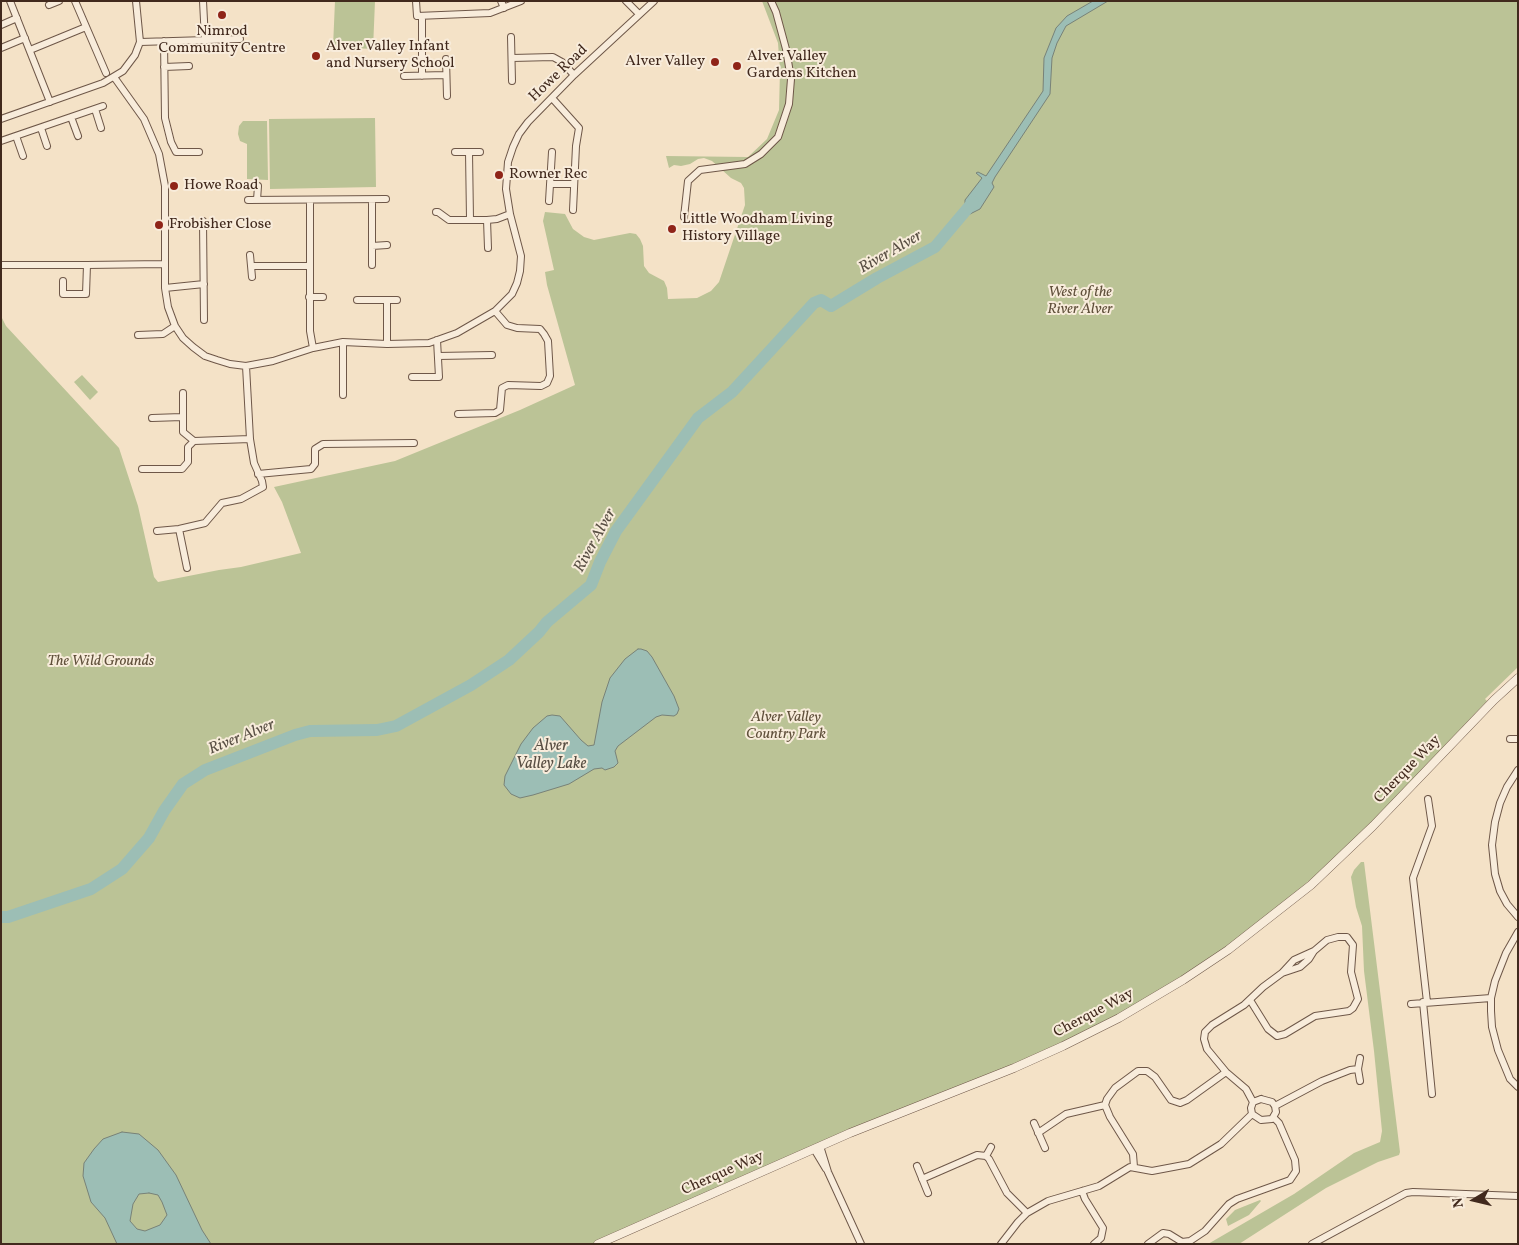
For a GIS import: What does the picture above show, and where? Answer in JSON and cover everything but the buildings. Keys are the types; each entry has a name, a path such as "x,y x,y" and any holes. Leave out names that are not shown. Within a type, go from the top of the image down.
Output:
{"street":[{"path":"10,1 50,102"},
{"path":"49,5 58,1"},
{"path":"75,1 106,73"},
{"path":"1,119 114,77 130,64 140,42 136,1"},
{"path":"203,1 205,40"},
{"path":"416,1 417,16 490,13 521,1"},
{"path":"501,1 504,8"},
{"path":"626,1 639,14"},
{"name":"Howe Road","path":"114,77 144,119 160,154 165,186 165,288 168,308 175,326 188,342 205,356 230,364 246,366 273,361 313,348 343,342 429,343 456,333 495,311 512,294 520,271 521,256 510,214 506,174 513,147 526,125 574,75 654,1"},
{"path":"684,217 688,181 700,170 745,164 761,154 778,137 789,104 790,79 786,49 771,1"},
{"path":"422,16 422,76"},
{"path":"1,25 17,18"},
{"path":"30,50 86,27"},
{"path":"511,37 512,81"},
{"path":"1,48 25,38"},
{"path":"140,42 240,39"},
{"path":"164,42 165,118 170,142 176,152 199,152"},
{"path":"512,58 553,57 562,62 574,75"},
{"path":"446,59 447,96"},
{"path":"164,67 189,66"},
{"path":"404,76 446,75"},
{"path":"552,98 579,128 576,146 573,210"},
{"path":"1,141 103,106"},
{"path":"95,109 101,128"},
{"path":"71,117 78,136"},
{"path":"41,128 47,146"},
{"path":"16,136 23,156"},
{"path":"456,152 480,152"},
{"path":"469,152 470,219"},
{"path":"549,201 552,152"},
{"path":"550,184 574,184"},
{"path":"257,200 258,186"},
{"path":"248,200 386,199"},
{"path":"310,200 310,331 313,348"},
{"path":"372,200 372,265"},
{"path":"436,212 449,220 488,220 510,214"},
{"path":"203,220 204,320"},
{"path":"488,220 488,248"},
{"path":"372,246 387,246"},
{"path":"250,255 252,277"},
{"path":"1,265 164,264"},
{"path":"63,281 62,294 86,294 87,265"},
{"path":"252,266 309,266"},
{"path":"165,288 204,284"},
{"path":"310,297 323,298"},
{"path":"357,300 397,300"},
{"path":"387,300 387,344"},
{"path":"458,414 495,413 500,410 502,388 508,385 540,386 547,383 550,376 548,341 540,329 517,328 507,325 495,311"},
{"path":"138,335 163,334 175,326"},
{"path":"412,377 439,377 437,340"},
{"path":"343,342 343,395"},
{"path":"438,356 492,355"},
{"path":"157,531 179,529 205,523 222,503 241,499 263,487 254,463 250,439 246,366"},
{"path":"183,393 182,432 194,441 250,439"},
{"path":"152,418 182,417"},
{"path":"142,469 182,469 188,462 188,447 194,441"},
{"path":"258,474 311,469 315,464 315,449 323,444 414,443"},
{"path":"179,529 187,568"},
{"name":"Cherque Way","path":"598,1244 817,1147 1062,1046 1119,1018 1183,980 1228,950 1312,885 1373,826 1488,706 1518,678"},
{"path":"1510,739 1518,739"},
{"path":"1518,770 1507,787 1500,803 1492,845 1495,874 1500,891 1507,904 1518,917"},
{"path":"1428,799 1432,826 1413,878 1432,1094"},
{"path":"1518,932 1499,968 1491,998 1492,1027 1498,1050 1510,1079 1518,1087"},
{"path":"1250,1000 1268,1029 1277,1036 1285,1034 1315,1016 1345,1012 1353,1008 1358,999 1351,972 1353,945 1351,940 1343,936 1333,938 1314,951 1309,960 1300,967 1282,973 1263,987 1250,1000 1212,1025 1205,1032 1204,1040 1207,1050 1226,1072 1246,1089 1253,1102 1252,1114"},
{"path":"1411,1004 1491,998"},
{"path":"1360,1058 1358,1068 1360,1081"},
{"path":"1275,1106 1322,1081 1358,1068"},
{"path":"1134,1167 1135,1160 1133,1154 1105,1106 1111,1092 1138,1071 1147,1071 1171,1100 1180,1103 1226,1072"},
{"path":"1253,1102 1258,1100 1272,1102 1276,1112 1274,1118"},
{"path":"1038,1133 1066,1114 1105,1106"},
{"path":"1252,1114 1265,1121 1274,1118"},
{"path":"1001,1244 1027,1213 1048,1201 1106,1183 1125,1169 1134,1167 1152,1171 1189,1164 1221,1144 1252,1114"},
{"path":"1148,1244 1163,1233 1170,1234 1182,1242 1190,1242 1205,1231 1229,1204 1237,1199 1255,1191 1286,1183 1294,1177 1296,1171 1294,1160 1282,1130 1274,1118"},
{"path":"1034,1123 1045,1148"},
{"path":"817,1147 861,1244"},
{"path":"986,1156 991,1147"},
{"path":"922,1178 977,1155 986,1156 1007,1193 1027,1213"},
{"path":"917,1166 928,1193"},
{"path":"1082,1191 1103,1228 1101,1238 1094,1244"},
{"path":"1312,1244 1406,1193 1518,1196"}],"green space":[{"path":"335,1 375,1 373,49 333,47"},
{"name":"Alver Valley Country Park","path":"762,1 1518,1 1518,667 1485,699 1487,701 1373,826 1228,950 1119,1018 1014,1068 850,1133 598,1244 1,1244 1,316 6,326 119,448 138,506 154,577 158,582 241,567 301,553 282,502 274,487 395,461 520,410 575,385 547,285 545,272 554,270 543,221 545,212 565,214 573,229 584,237 594,240 630,233 636,234 643,246 644,266 649,273 664,281 668,299 697,298 711,291 719,282 745,205 744,188 741,183 731,178 712,161 704,158 690,164 674,165 669,168 666,156 748,157 767,139 779,110 780,70 778,43"},
{"path":"375,118 376,187 270,189 269,119"},
{"path":"243,121 267,121 268,180 247,179 247,144 240,141 238,134 239,126"},
{"path":"82,375 98,392 90,400 74,382"},
{"path":"1361,862 1364,862 1399,1155 1378,1162 1326,1188 1239,1244 1208,1244 1294,1194 1354,1153 1380,1142 1382,1131 1364,971 1362,926 1356,907 1351,877"},
{"path":"1260,1200 1249,1215 1228,1226 1226,1219 1235,1210"}],"water":[{"path":"1093,1 1108,1 1066,26 1052,58 1050,94 995,177 992,183 994,187 980,209 966,216 960,214 965,205 965,200 982,178 976,173 978,172 986,176 1043,91 1044,58 1056,28 1067,16"},
{"name":"Alver Valley Lake","path":"638,649 647,651 652,657 674,696 679,709 677,714 674,716 662,715 656,717 618,746 615,751 618,763 614,767 605,770 602,768 594,769 569,784 533,795 520,798 511,794 504,785 505,776 521,744 533,728 547,716 560,716 588,746 594,745 602,702 610,678 625,659"},
{"path":"122,1132 139,1134 158,1150 176,1175 202,1230 211,1244 117,1244 105,1218 91,1202 83,1176 84,1163 103,1139","holes":["149,1193 158,1195 167,1215 160,1225 145,1231 137,1229 130,1221 133,1204 139,1194"]}],"waterway":[{"name":"River Alver","path":"1,917 8,917 91,889 122,869 149,838 164,811 183,784 205,770 310,731 377,730 396,726 471,685 509,660 547,622 591,585 616,531 698,418 732,392 814,303 821,300 831,306 877,278 935,247 973,202"}],"place":[{"name":"Nimrod Community Centre","path":"222,15"},
{"name":"Alver Valley Infant and Nursery School","path":"316,56"},
{"name":"Alver Valley","path":"715,62"},
{"name":"Alver Valley Gardens Kitchen","path":"737,66"},
{"name":"Rowner Rec","path":"499,175"},
{"name":"Howe Road","path":"174,186"},
{"name":"Frobisher Close","path":"159,225"},
{"name":"Little Woodham Living History Village","path":"672,229"}],"park label":[{"name":"West of the River Alver","path":"1080,302"},
{"name":"The Wild Grounds","path":"101,662"}]}
